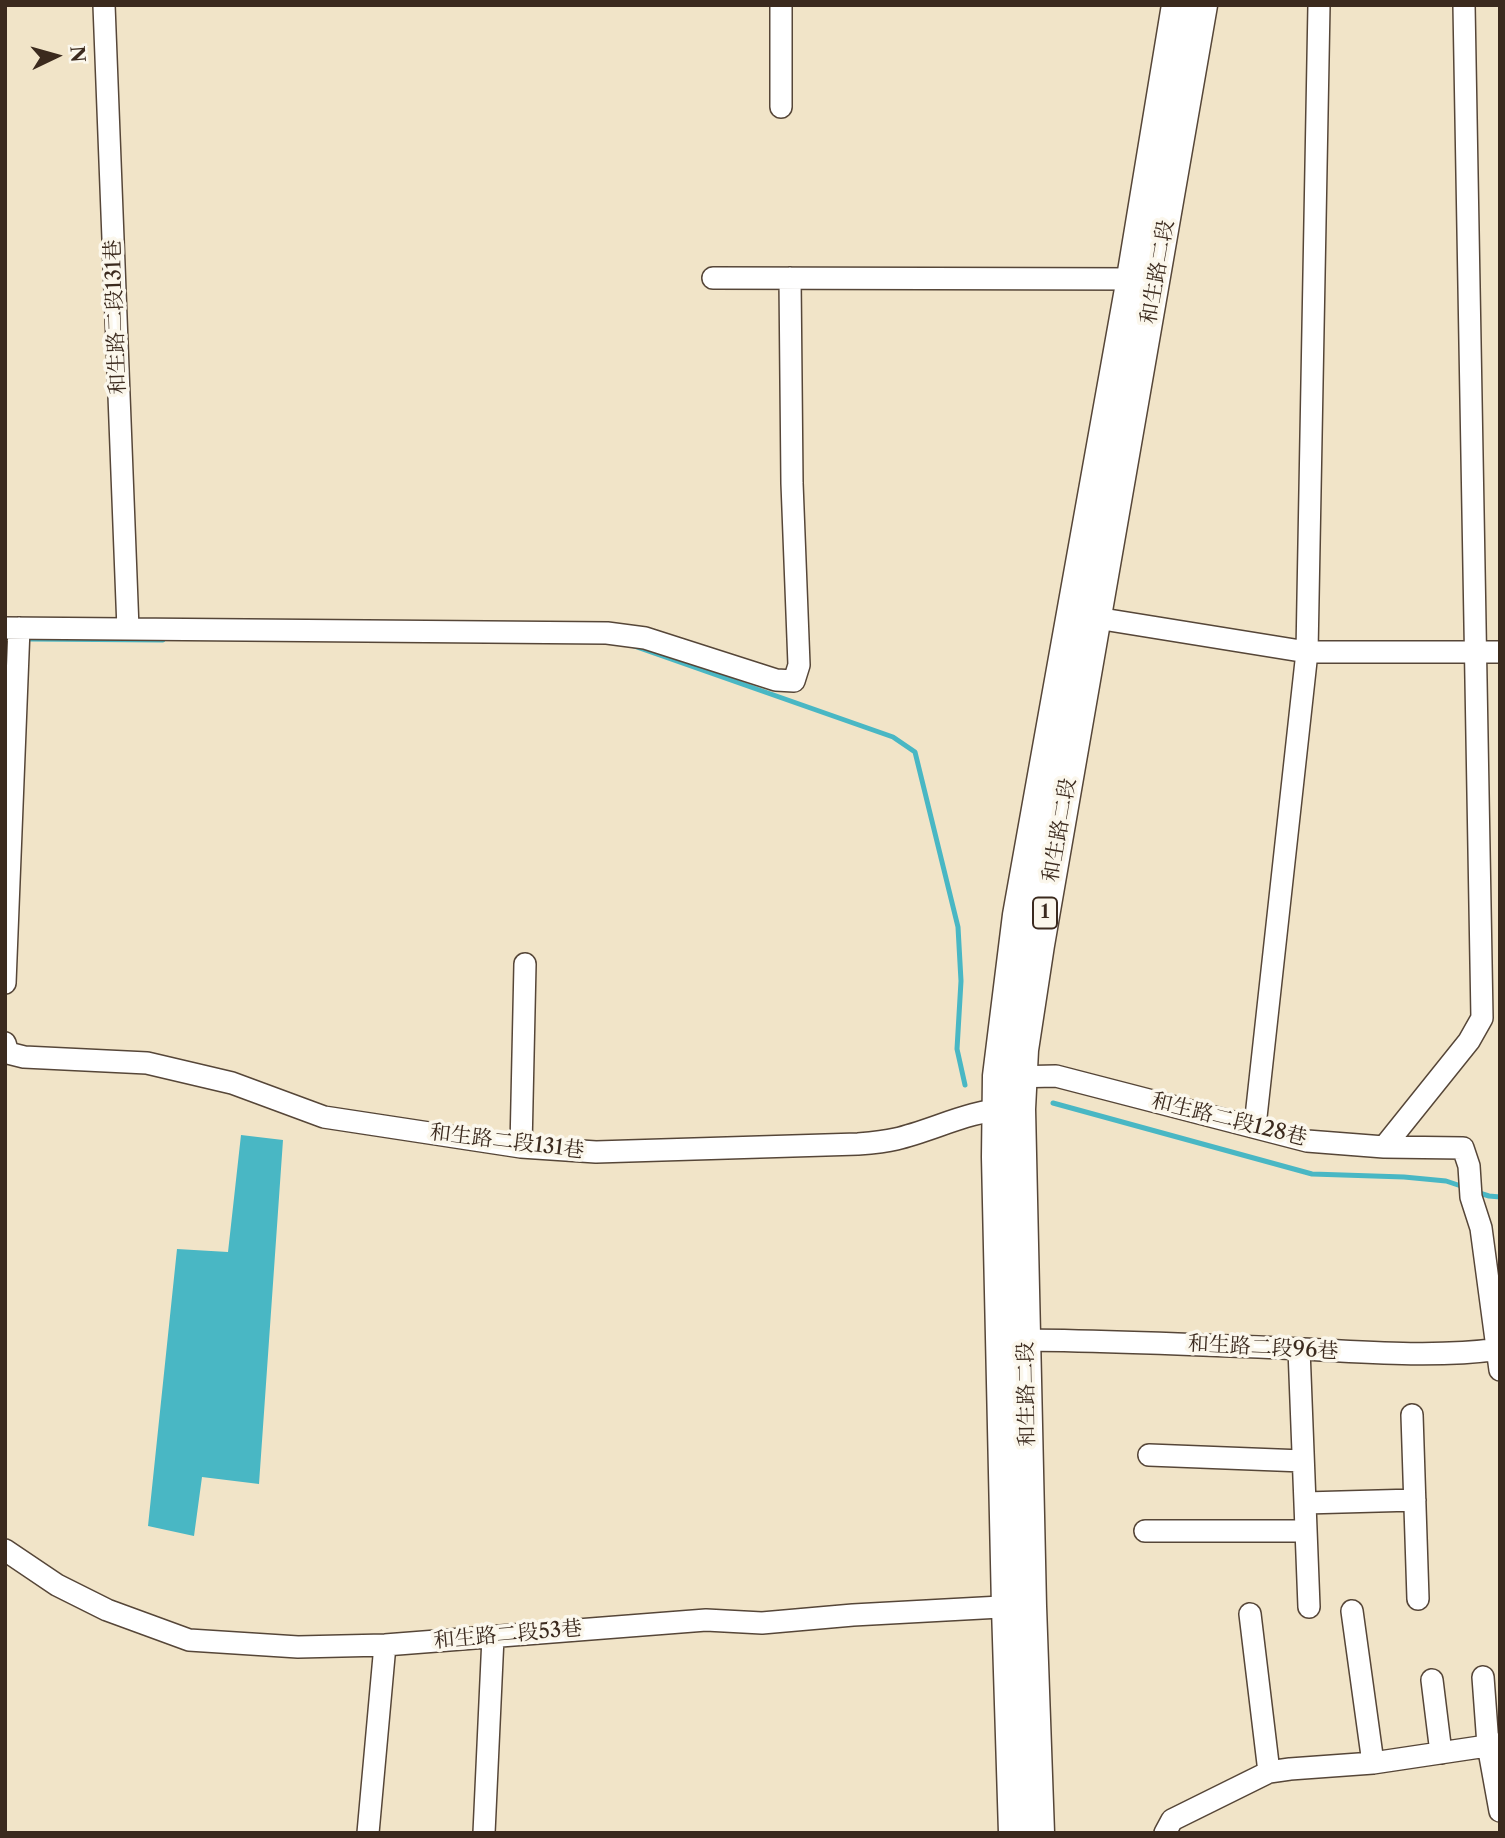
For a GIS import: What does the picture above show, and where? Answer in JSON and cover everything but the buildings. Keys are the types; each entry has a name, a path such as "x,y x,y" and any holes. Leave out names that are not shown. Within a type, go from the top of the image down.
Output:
{"main road":[{"name":"和生路二段","path":"1144,279 1175,5"},
{"name":"和生路二段","path":"1040,1833 1019,1606 1009,1109 1017,915 1084,616 1144,279 1203,5"},
{"name":"和生路二段","path":"1009,1109 1026,1340 1013,1833"}],"street":[{"name":"和生路二段131巷","path":"104,5 128,629"},
{"path":"781,5 781,107"},
{"path":"1255,1126 1307,652 1319,5"},
{"path":"1384,1147 1469,1041 1482,1018 1464,5"},
{"path":"713,278 1144,279"},
{"path":"5,983 12,628 607,633 645,638 776,680 794,681 799,665 792,483 790,278"},
{"path":"1084,616 1307,652 1500,652"},
{"path":"521,1147 524,964"},
{"name":"和生路二段131巷","path":"5,1043 8,1053 24,1057 147,1063 232,1083 324,1117 521,1147 596,1152 858,1144 896,1139 949,1121 1009,1109"},
{"name":"和生路二段128巷","path":"1010,1077 1056,1076 1307,1141 1466,1157 1471,1198 1481,1228 1499,1356"},
{"name":"和生路二段96巷","path":"1026,1340 1499,1356"},
{"path":"1299,1349 1309,1607"},
{"path":"1412,1415 1418,1599"},
{"path":"1149,1455 1303,1461"},
{"path":"1305,1503 1415,1500"},
{"path":"1145,1531 1306,1531"},
{"name":"和生路二段53巷","path":"5,1550 57,1585 97,1605 189,1640 298,1647 385,1645 694,1621 762,1623 1019,1606"},
{"path":"1352,1611 1373,1763"},
{"path":"1250,1614 1269,1772"},
{"path":"484,1833 493,1637"},
{"path":"368,1833 385,1645"},
{"path":"1483,1677 1494,1745 1500,1811"},
{"path":"1432,1679 1441,1753"},
{"path":"1165,1833 1172,1820 1269,1772 1373,1763 1494,1745"}],"water":[{"path":"241,1135 283,1140 259,1484 202,1477 194,1536 148,1526 177,1249 228,1252"}],"waterway":[{"path":"29,639 163,640"},
{"path":"634,646 893,737 915,752 958,927 961,981 957,1049 965,1085"},
{"path":"1053,1103 1312,1174 1404,1177 1446,1181 1467,1188"},
{"path":"1476,1192 1500,1197"}]}
